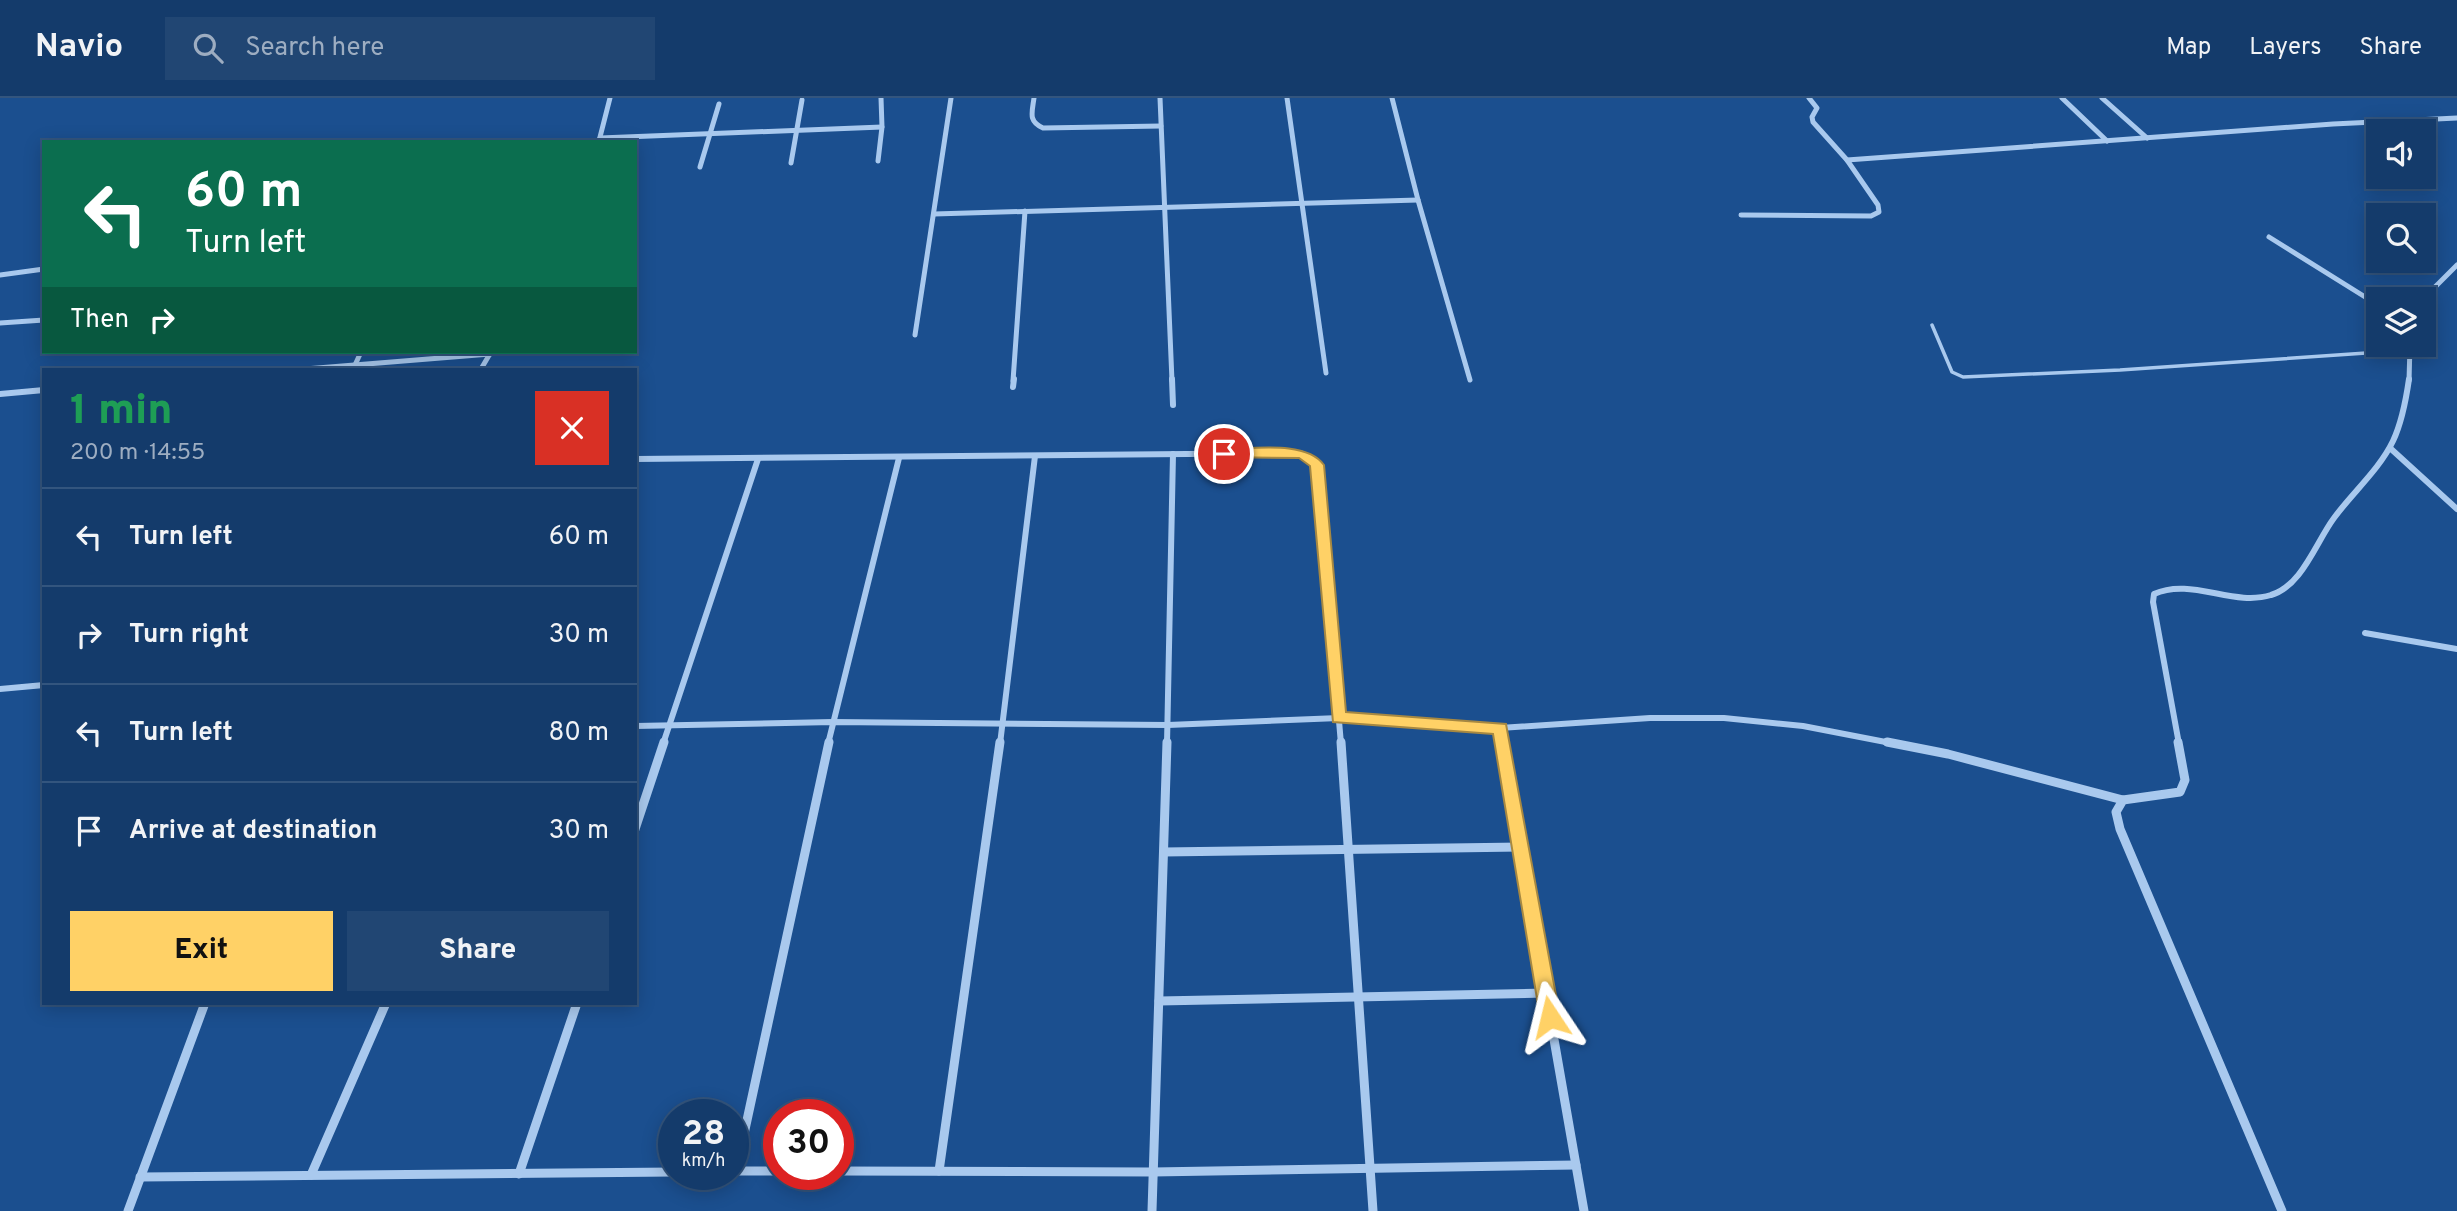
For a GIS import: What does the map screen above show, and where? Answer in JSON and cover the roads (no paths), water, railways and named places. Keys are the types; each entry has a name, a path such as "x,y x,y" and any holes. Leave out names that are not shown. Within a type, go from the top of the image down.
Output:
{"street":[{"path":"610,98 599,140 882,127"},
{"path":"878,161 882,127 881,98"},
{"path":"915,335 951,98"},
{"path":"1034,98 1031,118 1034,124 1043,128 1161,126"},
{"path":"1160,98 1173,405"},
{"path":"1287,98 1300,205 1326,373"},
{"path":"1392,98 1418,200 1470,380"},
{"path":"1741,215 1871,216 1879,212 1878,205 1847,160 1813,122 1816,108 1809,98"},
{"path":"2062,98 2106,141"},
{"path":"2102,98 2147,138"},
{"path":"791,163 802,100"},
{"path":"700,167 719,104"},
{"path":"1847,160 2333,124 2457,118"},
{"path":"934,214 1418,200"},
{"path":"1013,387 1025,211"},
{"path":"2269,237 2366,298"},
{"path":"2435,287 2457,265"},
{"path":"0,275 42,269"},
{"path":"0,323 42,320"},
{"path":"355,365 360,354"},
{"path":"318,368 480,354"},
{"path":"637,726 833,722 1168,725 1339,718 1500,728 1663,718 1724,718 1803,726 1948,754 2123,800 2180,792 2185,780 2153,602 2154,594 2160,589 2174,588 2244,598 2274,595 2288,584 2343,505 2390,448 2396,435 2411,373 2410,357"},
{"path":"0,394 42,390"},
{"path":"2390,448 2457,509"},
{"path":"637,458 1300,453 1310,457 1317,465 1339,718 1373,1211"},
{"path":"1152,1211 1168,725 1173,454"},
{"path":"939,1171 1003,723 1035,456"},
{"path":"749,1107 833,722 899,458"},
{"path":"637,822 758,459"},
{"path":"2365,633 2457,649"},
{"path":"0,689 42,685"},
{"path":"1500,728 1584,1211"},
{"path":"2123,800 2116,812 2120,829 2282,1211"},
{"path":"1164,852 1521,847"},
{"path":"1159,1001 1546,993"},
{"path":"128,1211 204,1005"},
{"path":"311,1175 385,1005"},
{"path":"519,1174 576,1005"},
{"path":"854,1171 1153,1172 1576,1165"},
{"path":"140,1177 658,1172"}],"lane":[{"path":"1932,325 1952,372 1963,377 2120,370 2366,350"}]}
